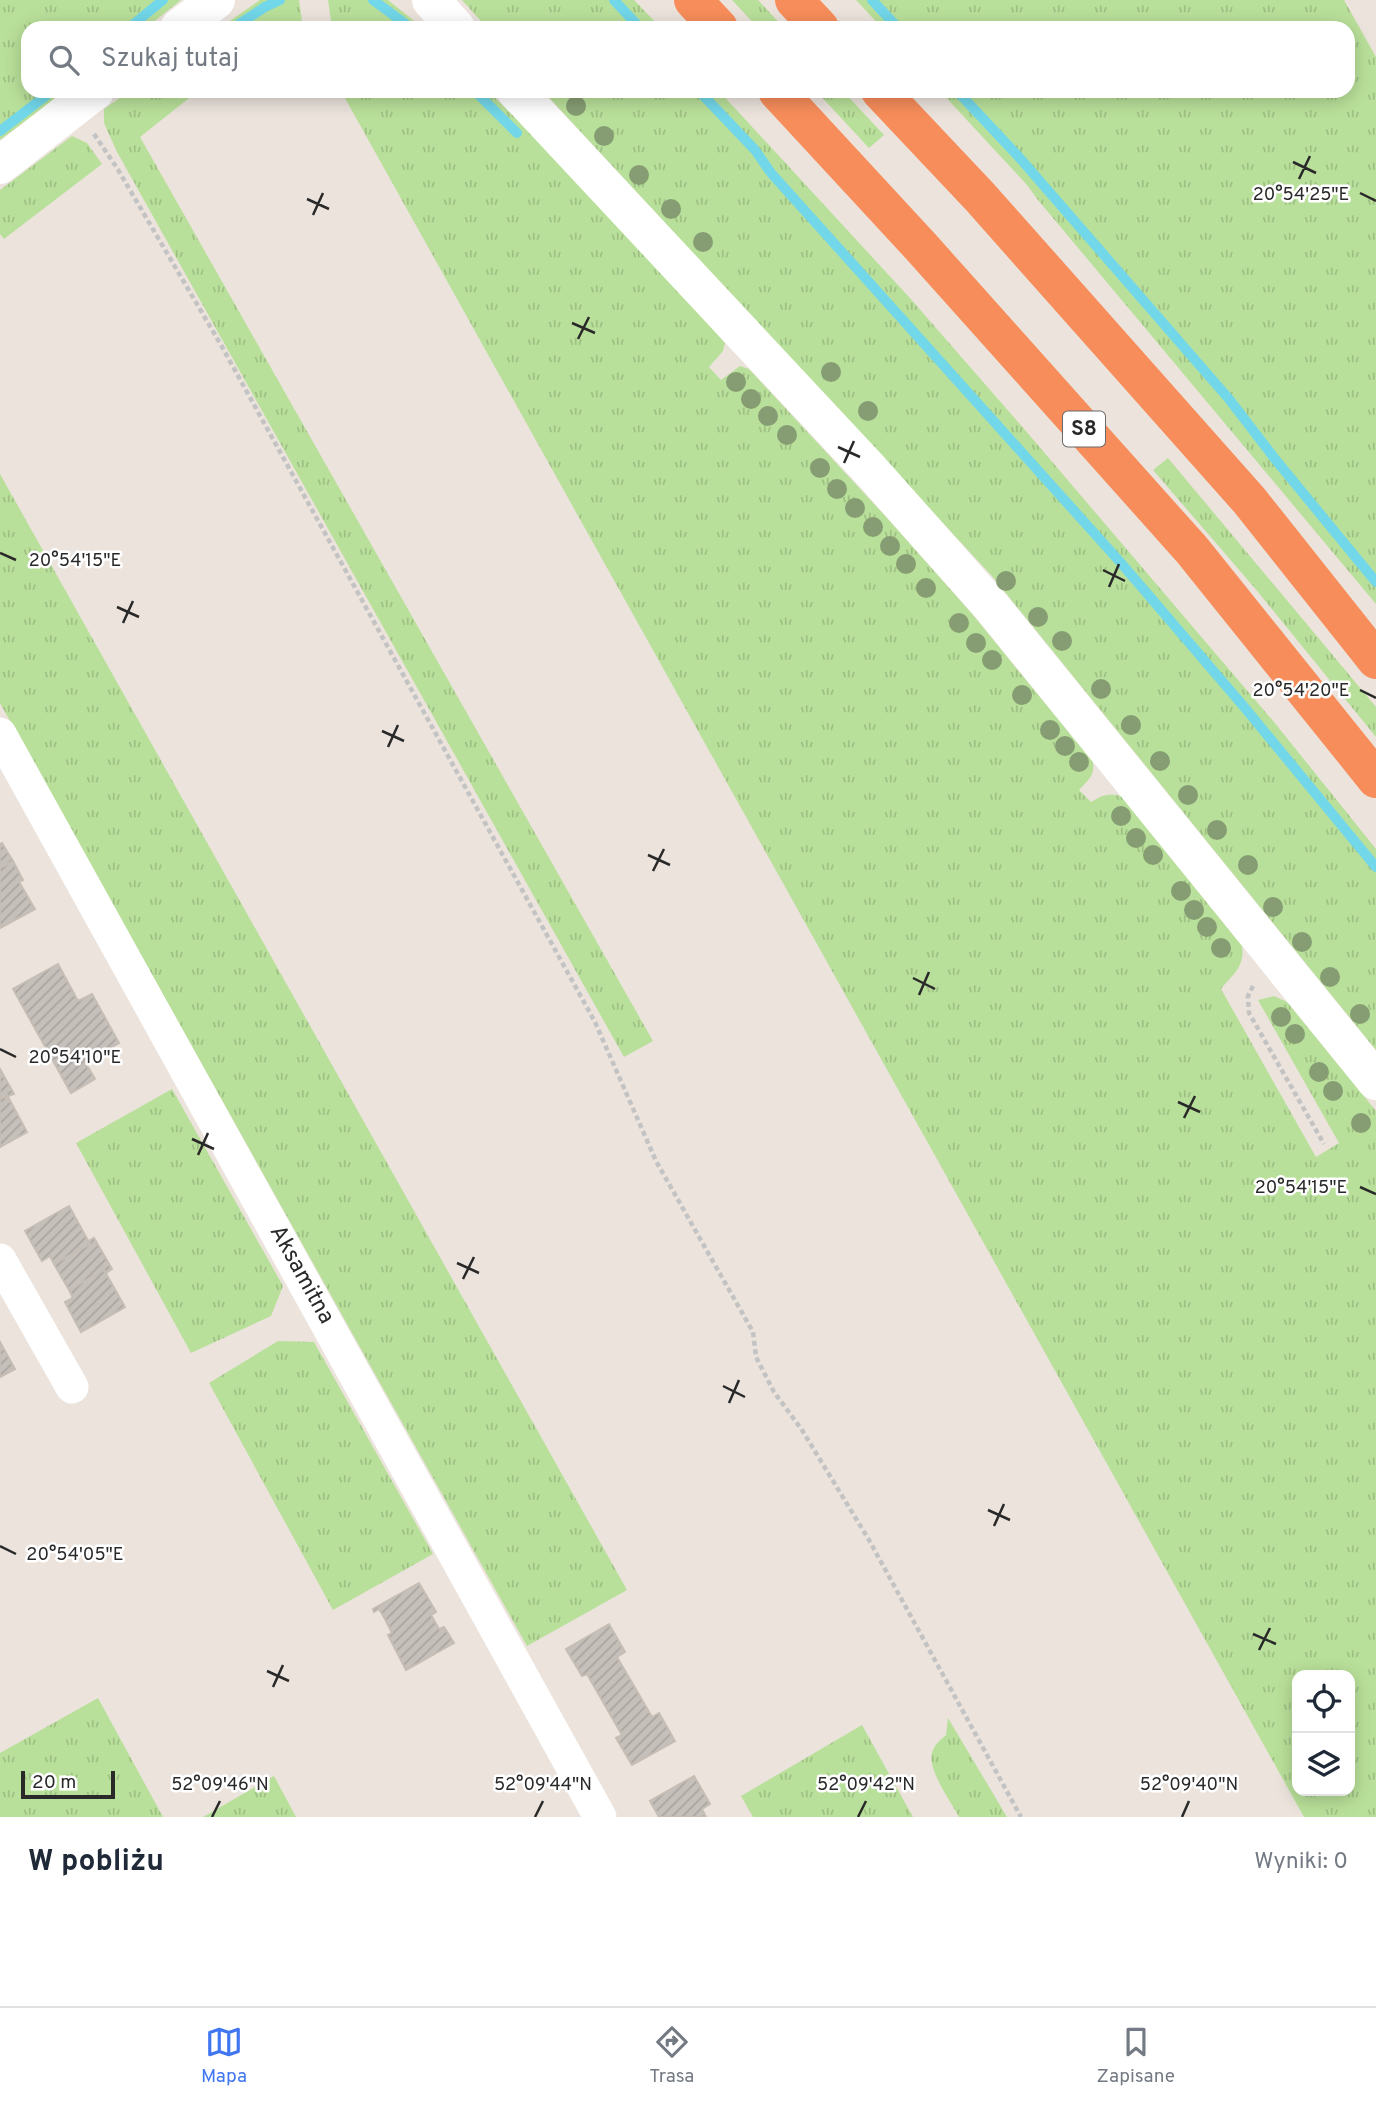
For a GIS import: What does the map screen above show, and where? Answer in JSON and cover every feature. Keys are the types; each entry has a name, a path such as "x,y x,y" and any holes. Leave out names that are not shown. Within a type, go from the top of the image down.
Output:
{"highway":[{"path":"693,0 712,21"},
{"path":"794,0 814,21"},
{"name":"S8","path":"783,98 923,249 1192,550 1376,779"},
{"path":"887,98 980,197 1250,500 1376,660"}],"street":[{"path":"188,21 216,0"},
{"path":"430,0 450,21"},
{"path":"523,98 872,472 982,595 1376,1081"},
{"path":"0,165 85,99"},
{"name":"Aksamitna","path":"0,734 600,1817"},
{"path":"0,1259 72,1387"}],"path":[{"path":"85,99 117,168 220,345 595,1022 656,1161 753,1332 756,1357 774,1392 802,1430 869,1540 1021,1817"},
{"path":"1279,961 1263,974 1251,989 1248,996 1249,1013 1324,1144"}],"green space":[{"path":"0,0 181,0 155,21 21,21 21,98 57,98 0,140"},
{"path":"260,0 299,0 302,21 230,21"},
{"path":"328,0 388,0 414,21 331,21"},
{"path":"462,0 634,0 654,21 481,21"},
{"path":"732,0 758,0 778,21 752,21"},
{"path":"856,0 1344,0 1376,57 1376,604 1027,185 946,98 1355,98 1355,21 876,21"},
{"path":"120,98 189,98 140,137 653,1041 624,1057 117,152 104,123 104,109"},
{"path":"345,98 495,98 573,174 725,343 723,351 709,367 721,380 740,366 749,369 888,519 973,615 1093,762 1092,774 1079,790 1091,802 1105,795 1121,796 1242,946 1240,965 1221,989 1316,1157 1339,1143 1258,1000 1274,996 1287,1002 1376,1111 1376,1817 1304,1817 1292,1796 1355,1796 1355,1670 1292,1670 1292,1795"},
{"path":"549,98 725,98 909,297 1025,430 1274,722 1376,849 1376,1050 991,575"},
{"path":"823,98 850,98 884,135 869,148"},
{"path":"72,136 87,143 102,164 4,239 0,234 0,190"},
{"path":"1168,458 1376,707 1376,737 1253,586 1153,470"},
{"path":"0,474 627,1590 527,1646 0,703"},
{"path":"172,1089 283,1286 271,1316 191,1353 76,1143"},
{"path":"278,1341 314,1342 433,1554 333,1610 209,1383"},
{"path":"98,1698 163,1817 0,1817 0,1753"},
{"path":"948,1718 1007,1817 959,1817 936,1776 931,1760 934,1748 946,1735"},
{"path":"862,1725 913,1817 753,1817 741,1796"},
{"path":"274,1776 296,1817 203,1817"}],"building":[{"path":"2,843 13,861 0,868 0,844"},
{"path":"13,861 23,880 19,882 35,909 0,928 0,868"},
{"path":"58,964 78,1001 92,994 119,1043 85,1062 95,1079 71,1093 13,989"},
{"path":"0,1069 14,1094 0,1099"},
{"path":"7,1095 27,1132 0,1147 0,1099"},
{"path":"69,1206 90,1244 54,1264 50,1256 42,1261 25,1231"},
{"path":"94,1238 112,1269 106,1273 104,1270 69,1290 54,1264 90,1244 89,1241"},
{"path":"104,1270 125,1307 81,1332 65,1302 73,1298 69,1290"},
{"path":"0,1342 15,1369 0,1377"},
{"path":"419,1583 436,1612 431,1615 439,1629 444,1627 454,1643 406,1670 388,1635 392,1633 385,1619 379,1609 374,1612 373,1609"},
{"path":"609,1624 625,1652 617,1657 652,1717 659,1713 675,1741 632,1765 616,1738 622,1735 587,1674 582,1676 566,1649"},
{"path":"694,1776 710,1804 702,1809 706,1817 659,1817 650,1801"}],"waterway":[{"path":"138,21 163,0"},
{"path":"244,21 280,0"},
{"path":"373,0 402,21"},
{"path":"614,0 634,21"},
{"path":"872,0 892,21"},
{"path":"0,131 43,98"},
{"path":"482,98 517,133"},
{"path":"706,98 755,150 771,173 1121,563 1376,867"},
{"path":"964,98 1018,156 1229,399 1376,582"}]}
